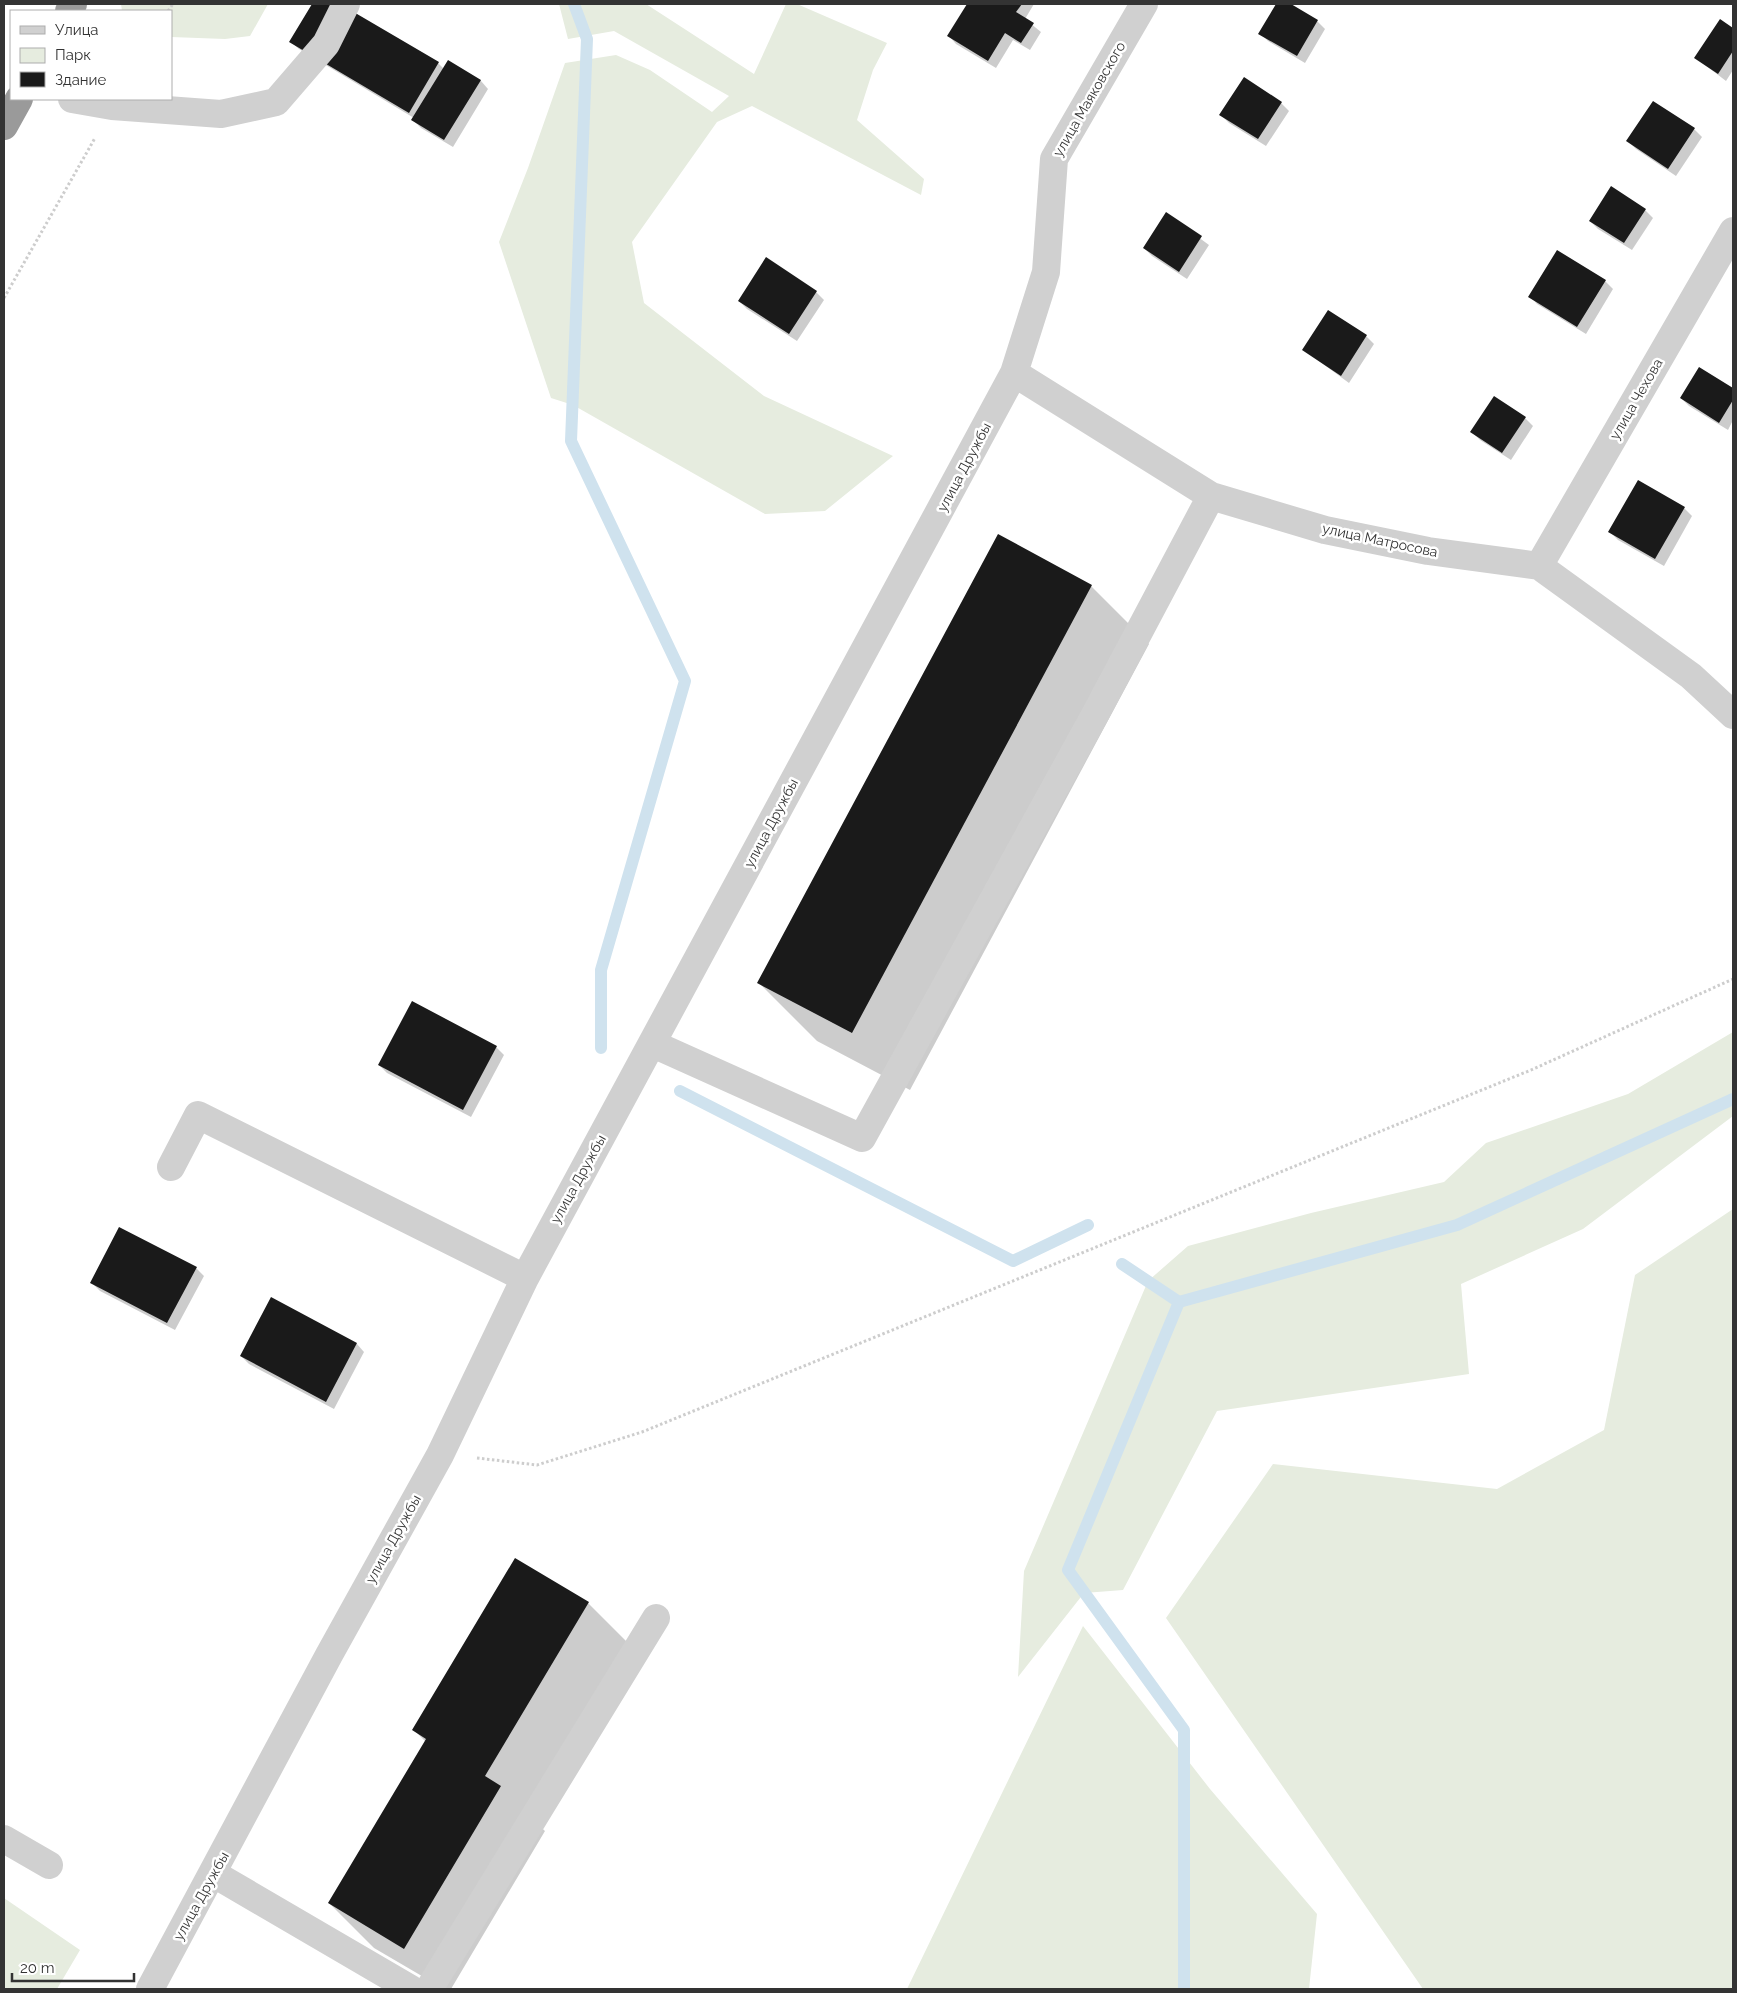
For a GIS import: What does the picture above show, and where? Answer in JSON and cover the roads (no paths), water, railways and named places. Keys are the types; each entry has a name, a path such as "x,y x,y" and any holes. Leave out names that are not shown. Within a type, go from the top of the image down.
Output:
{"highway":[{"path":"4,126 18,100"}],"street":[{"path":"78,100 112,106 222,114 276,102 326,44 346,4"},
{"name":"улица Маяковского","path":"1014,374 1046,272 1054,159 1144,4"},
{"name":"улица Чехова","path":"1539,566 1733,231"},
{"name":"улица Матросова","path":"1014,374 1211,496 1325,530 1428,551 1539,566 1691,676 1733,715"},
{"name":"улица Дружбы","path":"150,1989 214,1874 329,1655 440,1455 525,1278 1014,374"},
{"path":"653,1044 862,1138 1096,713 1211,496"},
{"path":"171,1167 198,1115 525,1278"},
{"path":"429,1989 656,1618"},
{"path":"4,1839 49,1865"},
{"path":"214,1874 412,1989"}],"waterway":[{"path":"574,4 587,39 571,441 685,681 601,970 601,1048"},
{"path":"680,1091 1013,1261 1088,1225"},
{"path":"1179,1302 1457,1225 1733,1099"},
{"path":"1122,1264 1179,1302 1068,1570 1184,1730 1184,1989"}]}
